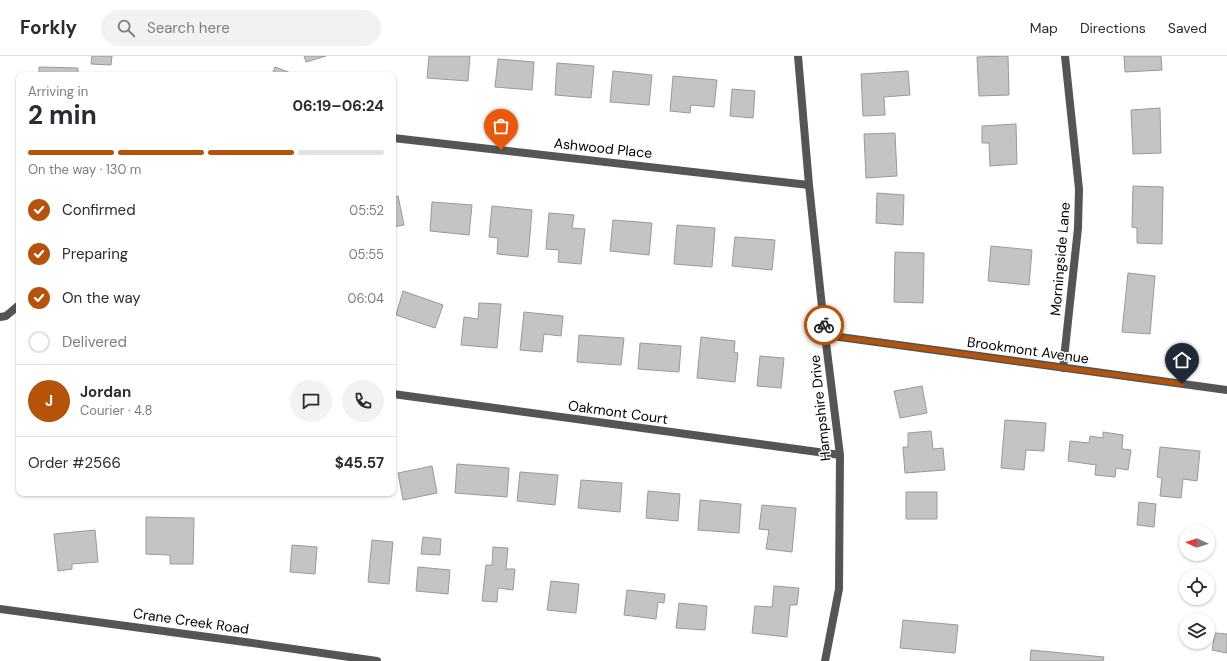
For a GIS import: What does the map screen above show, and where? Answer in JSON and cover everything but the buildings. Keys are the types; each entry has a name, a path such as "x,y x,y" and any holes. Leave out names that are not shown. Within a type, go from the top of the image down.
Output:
{"street":[{"name":"Hampshire Drive","path":"798,56 809,185 840,456 839,589 825,661"},
{"name":"Morningside Lane","path":"1063,368 1078,228 1079,189 1065,56"},
{"name":"Ashwood Place","path":"396,138 809,185"},
{"path":"0,317 6,316 16,308"},
{"name":"Brookmont Avenue","path":"825,335 1227,390"},
{"name":"Oakmont Court","path":"396,394 840,456"},
{"name":"Crane Creek Road","path":"0,609 377,661"}],"way so far":[{"path":"501,150 809,185 824,325"}],"route":[{"path":"824,325 825,335 1182,384"}]}
